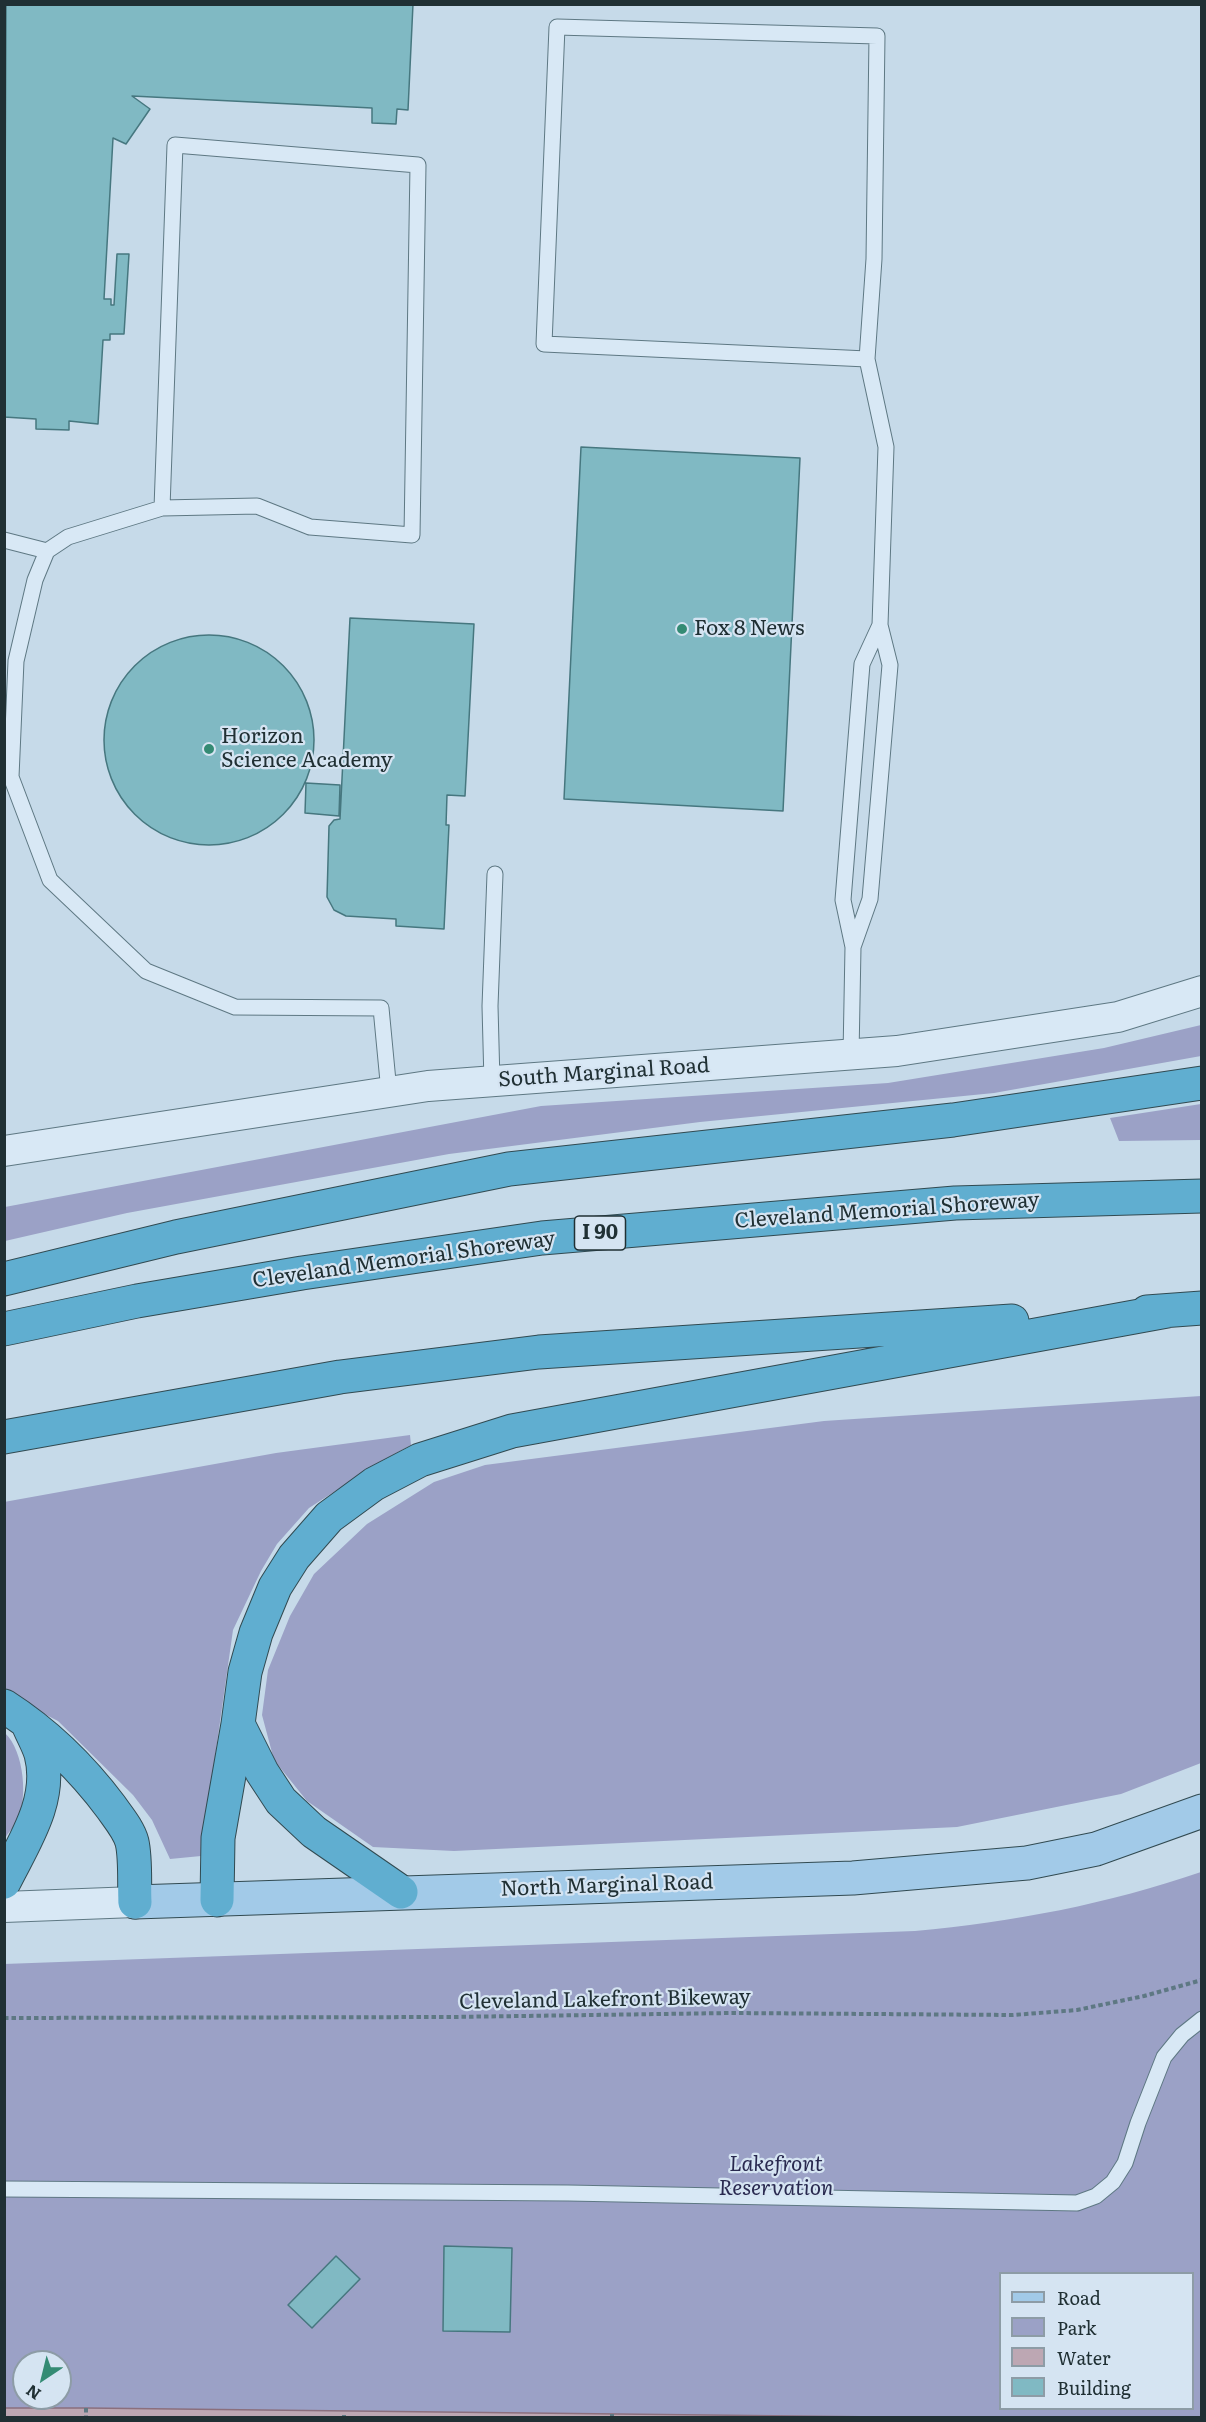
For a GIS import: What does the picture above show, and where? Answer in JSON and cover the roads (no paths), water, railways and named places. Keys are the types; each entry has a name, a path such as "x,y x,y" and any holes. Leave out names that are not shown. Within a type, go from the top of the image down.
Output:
{"highway":[{"path":"4,1279 176,1237 509,1169 953,1120 1202,1083"},
{"name":"Cleveland Memorial Shoreway","path":"4,1329 137,1302 302,1273 542,1238 956,1203 1202,1196"},
{"path":"4,1437 340,1377 539,1352 1202,1308"},
{"path":"217,1900 218,1838 245,1672 256,1633 274,1587 294,1557 328,1517 374,1484 420,1460 512,1431 1167,1311"},
{"path":"4,1882 38,1813 45,1779 40,1753 15,1713"},
{"path":"15,1713 91,1780 120,1819 132,1842 135,1902"},
{"path":"238,1724 262,1772 281,1801 314,1832 400,1892"}],"main road":[{"name":"North Marginal Road","path":"135,1902 853,1878 1027,1863 1096,1849 1202,1811"}],"street":[{"name":"South Marginal Road","path":"4,1151 428,1086 897,1051 1118,1017 1202,991"},
{"name":"North Marginal Road","path":"4,1907 135,1902"}],"lane":[{"path":"853,947 870,899 890,665 880,625 886,447 867,359 874,259 877,36 557,27 544,344 867,359"},
{"path":"162,508 175,145 418,165 412,536 310,527 257,506 162,508 68,537 47,551 35,580 16,661 11,777 50,880 146,971 236,1007 381,1008 389,1092"},
{"path":"4,540 47,551"},
{"path":"851,1055 853,947 843,900 862,664 880,625"},
{"path":"492,1082 490,1006 495,874"},
{"path":"4,2189 557,2193 1077,2203 1096,2196 1113,2182 1125,2163 1164,2057 1182,2035 1202,2019"}],"water":[{"path":"5,2408 12,2408 12,2410 86,2408 883,2417 5,2418"}],"place":[{"name":"Fox 8 News","path":"682,629"},
{"name":"Horizon Science Academy","path":"209,749"}],"park label":[{"name":"Lakefront Reservation","path":"776,2177"}]}
